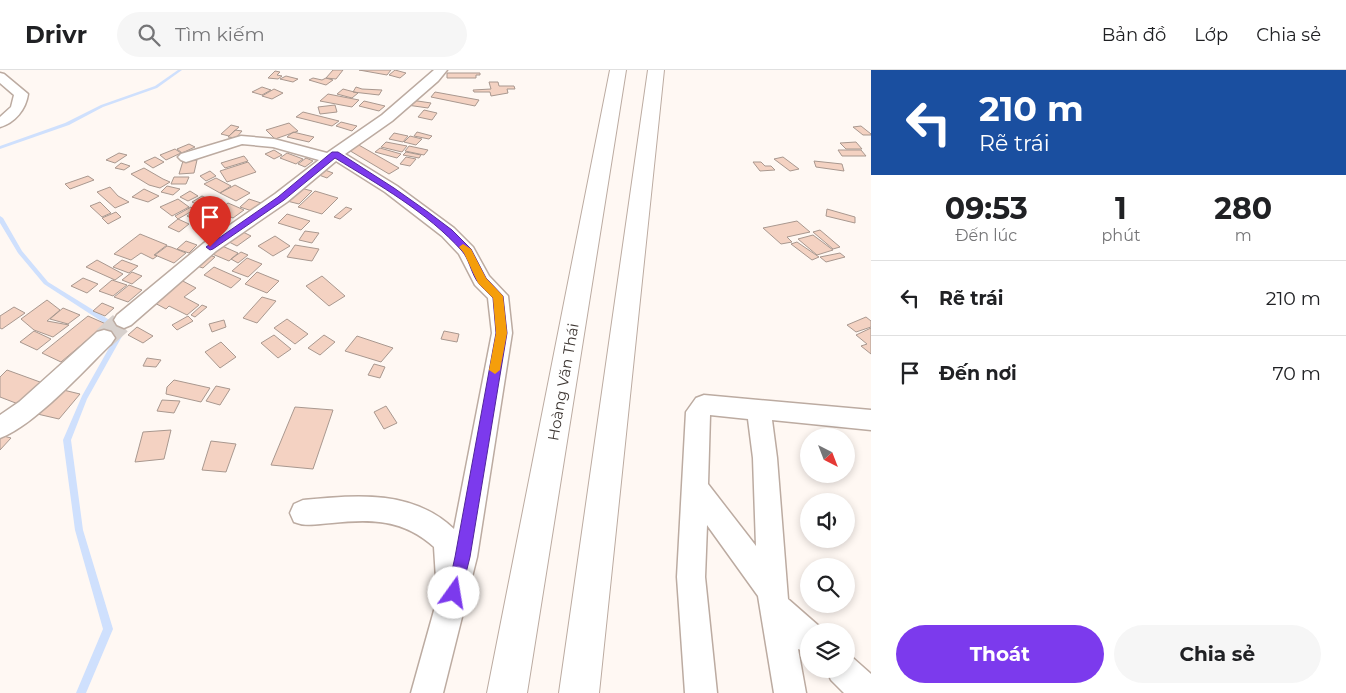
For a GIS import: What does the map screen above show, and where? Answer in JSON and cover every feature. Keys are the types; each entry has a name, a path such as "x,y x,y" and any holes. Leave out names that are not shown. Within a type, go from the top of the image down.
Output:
{"main road":[{"name":"Hoàng Văn Thái","path":"507,693 618,70"},
{"path":"580,693 656,70"}],"street":[{"path":"124,320 210,247 281,198 333,156 387,118 441,70"},
{"path":"0,77 21,94 20,104 13,114 0,123"},
{"path":"186,157 241,140 274,143 333,156 391,189 448,232 468,251 482,280 498,296 502,333 462,557 446,630 427,693"},
{"path":"0,428 27,409 104,338"},
{"path":"701,693 691,577 698,412 704,405 717,405 759,412 775,410 871,420"},
{"path":"759,412 765,458 774,599 790,693"},
{"path":"695,488 774,599 800,628"},
{"path":"303,513 363,508 392,509 426,522 446,540 451,565 446,630"},
{"path":"852,678 868,693"}],"building":[{"path":"333,70 343,70 336,79 326,78"},
{"path":"359,70 391,70 387,75"},
{"path":"395,70 406,73 400,78 389,75"},
{"path":"275,71 280,72 277,75 282,76 278,79 268,78"},
{"path":"447,73 480,73 480,75 476,75 476,78 447,78"},
{"path":"286,76 298,79 293,82 280,79"},
{"path":"313,78 333,80 326,85 309,80"},
{"path":"489,82 498,82 499,86 514,86 515,89 507,89 508,93 491,96 490,92 474,92 473,90 491,89"},
{"path":"262,87 271,90 262,95 252,92"},
{"path":"356,87 382,90 379,95 353,92"},
{"path":"274,89 283,93 272,99 262,96"},
{"path":"343,89 358,93 352,98 337,94"},
{"path":"435,92 479,100 475,106 431,97"},
{"path":"328,94 359,100 352,107 320,101"},
{"path":"411,100 431,103 428,108 407,105"},
{"path":"364,101 385,106 379,111 359,106"},
{"path":"335,105 337,112 320,114 318,107"},
{"path":"424,110 437,113 432,120 418,117"},
{"path":"303,112 339,121 332,126 296,117"},
{"path":"341,122 357,126 352,131 336,126"},
{"path":"289,123 298,131 275,139 266,130"},
{"path":"231,125 239,127 229,136 221,134"},
{"path":"861,126 871,135 863,135 853,127"},
{"path":"235,130 242,131 236,138 228,137"},
{"path":"293,132 314,137 309,142 287,137"},
{"path":"417,132 432,136 429,139 414,136"},
{"path":"394,133 408,136 403,142 389,139"},
{"path":"410,136 422,139 416,145 404,142"},
{"path":"386,142 407,146 402,152 381,147"},
{"path":"856,142 862,149 846,149 840,143"},
{"path":"189,144 195,147 182,153 177,149"},
{"path":"357,144 399,168 389,174 347,149"},
{"path":"409,146 428,150 424,155 405,151"},
{"path":"380,148 401,154 397,158 375,152"},
{"path":"175,149 181,153 166,160 160,155"},
{"path":"274,150 282,155 274,159 265,154"},
{"path":"838,150 861,150 866,156 842,156"},
{"path":"406,152 421,155 419,158 403,155"},
{"path":"119,153 127,155 115,163 106,160"},
{"path":"287,153 303,159 296,164 280,158"},
{"path":"244,156 248,161 225,168 221,163"},
{"path":"155,157 164,162 153,168 144,162"},
{"path":"406,157 416,159 410,166 400,164"},
{"path":"783,157 799,169 790,171 774,159"},
{"path":"306,158 313,161 305,167 298,164"},
{"path":"197,160 194,173 179,174 183,161"},
{"path":"814,161 842,164 844,171 816,167"},
{"path":"248,162 256,172 227,182 220,171"},
{"path":"753,162 761,162 775,170 760,171"},
{"path":"121,163 130,166 124,170 115,168"},
{"path":"144,168 170,182 160,188 149,185 131,174"},
{"path":"325,170 333,173 327,178 319,175"},
{"path":"210,171 216,176 206,181 200,176"},
{"path":"88,176 94,180 70,189 65,184"},
{"path":"174,177 189,177 186,184 171,184"},
{"path":"216,178 231,186 220,193 204,184"},
{"path":"235,185 250,193 236,201 220,193"},
{"path":"167,186 180,189 173,195 161,192"},
{"path":"110,187 118,196 129,202 115,208 97,192"},
{"path":"301,188 312,191 299,204 287,201"},
{"path":"144,189 159,196 148,202 132,197"},
{"path":"190,191 198,196 188,201 180,197"},
{"path":"315,191 338,198 322,214 298,207"},
{"path":"202,196 217,203 220,200 225,203 212,212 192,202"},
{"path":"178,199 189,207 172,216 160,207"},
{"path":"249,199 261,203 252,211 240,207"},
{"path":"100,202 111,213 102,217 90,206"},
{"path":"228,203 244,210 233,218 217,211"},
{"path":"191,207 194,210 178,219 175,216"},
{"path":"346,207 352,209 340,219 334,217"},
{"path":"827,209 855,217 855,223 826,216"},
{"path":"116,212 121,217 108,224 102,218"},
{"path":"193,212 204,218 198,222 187,216"},
{"path":"287,214 310,221 301,230 278,223"},
{"path":"217,216 226,221 218,226 209,221"},
{"path":"178,219 189,224 179,232 168,227"},
{"path":"797,221 810,232 787,237 792,242 781,244 763,228"},
{"path":"207,222 217,228 207,235 197,228"},
{"path":"239,230 251,236 237,246 225,240"},
{"path":"820,230 840,247 833,249 813,232"},
{"path":"305,231 319,233 312,243 299,240"},
{"path":"140,234 167,245 154,255 157,256 153,259 141,253 131,260 114,254"},
{"path":"813,235 833,250 817,255 798,239"},
{"path":"275,236 290,246 273,256 258,246"},
{"path":"186,241 197,245 189,253 177,249"},
{"path":"797,242 819,257 812,260 791,244"},
{"path":"220,245 238,253 229,261 210,253"},
{"path":"295,245 319,249 312,261 287,257"},
{"path":"167,246 186,253 174,263 155,255"},
{"path":"241,252 248,255 238,263 231,259"},
{"path":"840,253 845,257 826,262 820,257"},
{"path":"206,254 215,257 203,268 194,265"},
{"path":"247,258 262,264 248,277 232,271"},
{"path":"97,260 123,274 115,280 86,267"},
{"path":"122,260 138,266 129,273 113,267"},
{"path":"214,267 241,279 231,288 204,275"},
{"path":"132,272 142,276 132,284 122,280"},
{"path":"257,272 279,281 267,293 245,284"},
{"path":"322,276 345,296 329,306 306,286"},
{"path":"83,278 98,284 87,293 71,286"},
{"path":"179,279 196,288 184,297 199,305 187,315 169,306 166,309 151,301"},
{"path":"112,280 127,285 113,296 99,291"},
{"path":"129,285 142,290 128,302 114,297"},
{"path":"262,297 276,301 257,323 243,318"},
{"path":"47,300 60,310 47,321 69,325 53,337 34,330 21,319"},
{"path":"102,303 114,308 105,316 93,311"},
{"path":"202,305 207,307 195,317 191,315"},
{"path":"14,307 25,313 2,329 0,328 0,316"},
{"path":"63,308 80,315 68,324 50,319"},
{"path":"88,316 106,324 61,362 42,353"},
{"path":"188,316 193,321 177,330 172,325"},
{"path":"866,317 871,321 871,327 856,332 847,325"},
{"path":"287,319 308,334 295,344 274,328"},
{"path":"224,320 226,327 212,332 209,324"},
{"path":"137,327 153,336 143,343 128,335"},
{"path":"871,328 871,354 861,346 867,344 856,335"},
{"path":"34,331 51,339 37,350 20,342"},
{"path":"444,331 459,334 457,342 441,339"},
{"path":"274,335 291,349 278,358 261,343"},
{"path":"324,335 335,342 320,355 308,348"},
{"path":"357,336 393,348 381,362 345,351"},
{"path":"221,342 236,357 220,368 205,352"},
{"path":"147,358 161,360 156,367 143,366"},
{"path":"374,364 385,367 380,378 368,375"},
{"path":"7,370 40,382 33,389 41,392 26,407 0,397 0,377"},
{"path":"174,380 210,388 201,402 166,394 167,387"},
{"path":"216,386 230,389 220,405 206,401"},
{"path":"55,388 80,394 59,419 33,413"},
{"path":"162,400 180,401 174,413 157,411"},
{"path":"386,406 397,423 384,429 374,412"},
{"path":"295,407 333,410 313,469 271,465"},
{"path":"171,430 164,459 135,462 143,432"},
{"path":"0,435 11,438 0,450"},
{"path":"211,441 236,444 226,472 202,470"}],"waterway":[{"path":"0,148 67,124 102,106 156,87 180,70"},
{"path":"0,218 20,252 46,283 122,331 84,398 67,440 79,530 108,629 81,693"}],"tunnel":[{"path":"104,338 124,320"}],"slow traffic":[{"path":"463,247 468,251 482,280 498,296 502,333 495,370"}],"route":[{"path":"210,247 281,198 335,154 391,189 448,232 468,251 482,280 498,296 502,333 454,593"}]}
